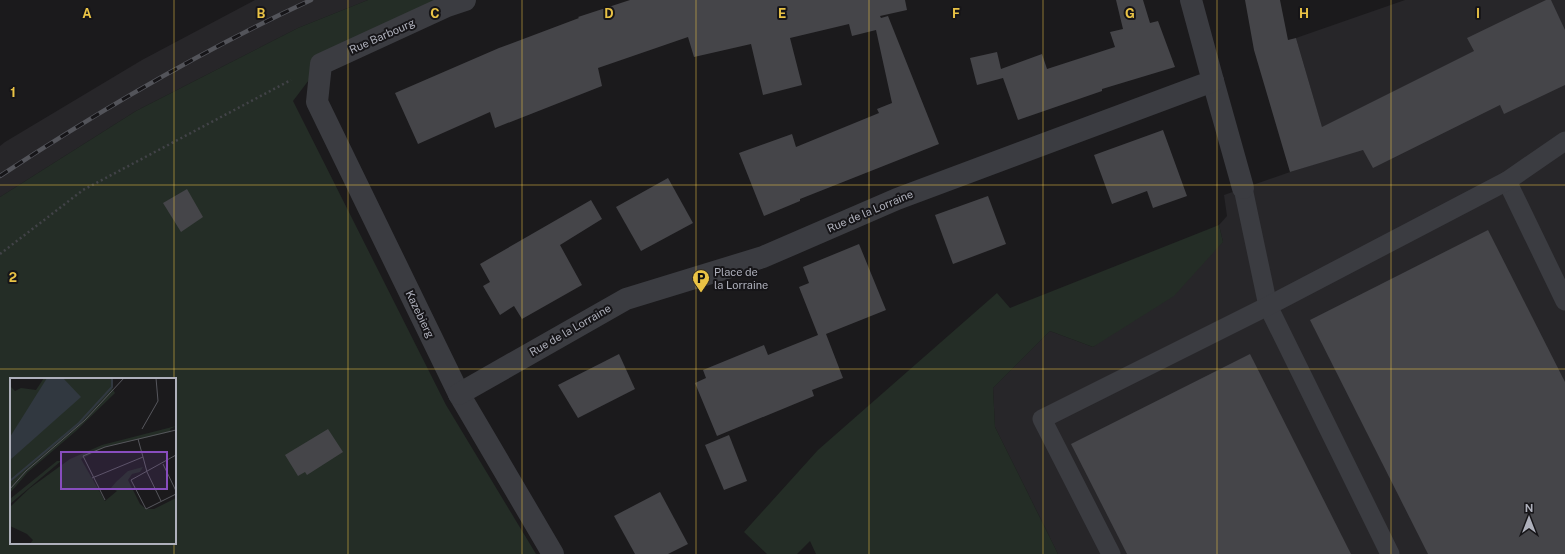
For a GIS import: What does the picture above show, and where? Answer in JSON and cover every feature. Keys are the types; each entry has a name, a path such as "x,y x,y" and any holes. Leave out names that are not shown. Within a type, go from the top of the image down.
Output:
{"street":[{"name":"Rue Barbourg","path":"321,64 448,6 465,0"},
{"path":"1191,0 1243,188"},
{"name":"Kazebierg","path":"321,64 317,102 458,394 553,554"},
{"name":"Rue de la Lorraine","path":"458,394 626,298 762,257 897,199 1213,81"}],"lane":[{"path":"1111,554 1042,419 1268,306 1507,181 1565,141"},
{"path":"1507,181 1565,301"},
{"path":"1243,188 1268,306 1390,554"}],"path":[{"path":"0,254 83,190 321,64"}],"shaded area":[{"path":"255,0 368,0 298,28 136,111 0,197 0,146 5,142 142,60"},
{"path":"368,0 465,0 321,64 293,101 446,405 536,554 0,554 0,197 136,111 298,28"},
{"path":"1405,0 1565,0 1565,554 1058,554 995,427 993,388 1050,331 1093,347 1223,242 1219,225 1227,216 1224,195 1331,159 1296,38"},
{"path":"1219,225 1223,242 1174,296 1093,347 1050,331 993,388 995,427 1058,554 816,554 810,541 797,554 767,554 744,532 818,450 997,293 1010,308"}],"building":[{"path":"630,0 905,0 907,10 880,16 881,18 888,16 939,144 800,199 800,201 764,216 739,153 792,134 796,147 879,113 877,109 892,103 876,30 852,36 849,24 790,38 802,85 763,95 751,44 694,57 688,37 598,68 602,86 495,128 490,112 418,144 395,93 499,48 579,18 578,17"},
{"path":"1116,0 1143,0 1150,23 1158,21 1175,67 1102,89 1102,91 1018,120 1003,78 977,85 970,58 997,52 1001,69 1042,54 1047,69 1115,47 1110,32 1123,29"},
{"path":"1245,0 1280,0 1288,40 1296,38 1322,127 1474,51 1467,38 1546,0 1551,0 1565,30 1565,85 1504,114 1500,105 1373,168 1363,150 1290,172 1254,50"},
{"path":"1163,130 1187,196 1153,208 1147,191 1112,204 1094,155"},
{"path":"668,178 693,223 641,251 616,207"},
{"path":"187,189 203,217 181,232 163,203"},
{"path":"988,196 1006,244 953,264 935,215"},
{"path":"591,200 602,219 560,245 582,285 522,319 514,306 500,315 483,286 490,282 480,264"},
{"path":"1488,230 1565,382 1565,554 1428,554 1310,320"},
{"path":"859,244 886,310 826,334 843,378 812,390 814,396 717,436 695,383 706,378 703,370 764,345 768,355 818,335 799,287 809,283 803,267"},
{"path":"619,354 635,389 578,418 558,385"},
{"path":"1250,354 1351,554 1127,554 1071,444"},
{"path":"328,429 343,452 307,475 305,472 298,476 285,455"},
{"path":"729,435 747,481 724,490 705,445"},
{"path":"660,492 688,544 668,554 635,554 614,516"}],"railway":[{"path":"0,176 75,128 152,82 231,39 311,0"}],"place":[{"name":"Place de la Lorraine","path":"701,293"}]}
